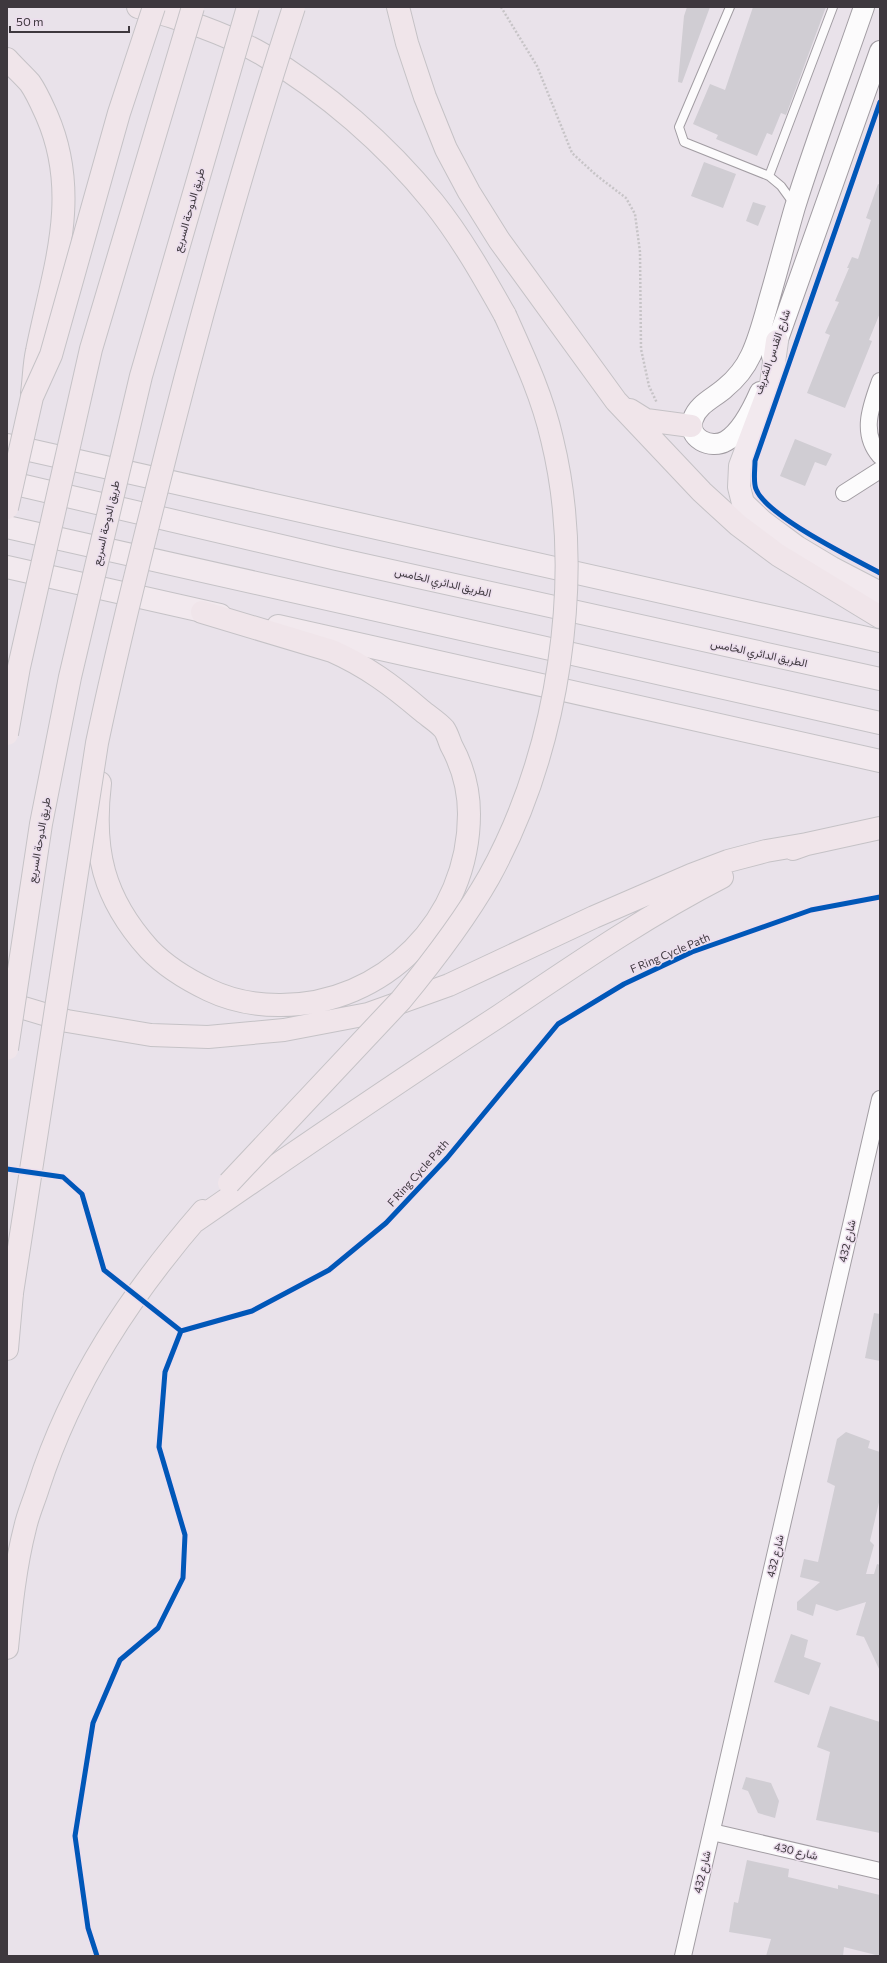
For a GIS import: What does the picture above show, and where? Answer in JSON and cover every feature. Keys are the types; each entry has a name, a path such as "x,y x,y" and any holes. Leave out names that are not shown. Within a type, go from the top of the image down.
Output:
{"highway":[{"path":"7,1648 25,1528 47,1462 72,1402 89,1368 121,1316 158,1266 194,1222 229,1182 401,1000 425,972 460,924 489,876 528,791 543,741 554,692 563,631 566,587 565,512 552,439 540,397 505,315 482,274 433,202 392,157 350,117 296,77 261,54 215,32 138,7"},
{"path":"32,397 51,355 119,112 154,7"},
{"path":"7,734 19,667 91,349 193,7"},
{"name":"طريق الدوحة السريع","path":"7,1049 41,824 70,677 141,376 248,7"},
{"path":"7,1349 12,1293 97,743 112,669 183,383 236,194 294,7"},
{"path":"398,7 407,43 423,90 446,149 499,240 616,401 702,492 738,525 778,555 880,617"},
{"path":"7,59 30,84 53,131 64,175 65,204 61,238 37,352 32,397 7,508"},
{"path":"777,341 771,384 740,466 740,487 743,503 762,522 797,547 832,568 880,593"},
{"path":"616,401 646,420 691,426"},
{"path":"7,445 880,641"},
{"name":"الطريق الدائري الخامس","path":"7,482 337,559 880,679"},
{"path":"7,527 880,723"},
{"path":"7,567 202,612 279,626 880,761"},
{"path":"112,669 112,704 103,748 96,830 101,859 115,903 130,927 158,959 178,974 223,997 249,1004 295,1005 319,1003 357,989 391,970 409,953 434,924 447,904 457,883 464,859 469,822 469,801 466,781 460,761 444,729 404,694 377,674 351,659 332,651 202,612"},
{"path":"7,1003 67,1021 90,1025 151,1035 208,1037 284,1030 368,1014 449,985 594,917 728,861 766,851 807,844 880,828"},
{"path":"194,1222 323,1132 667,905 732,871 807,844"}],"street":[{"name":"شارع القدس الشريف","path":"864,7 796,206 763,320 751,354 736,379 700,407 695,414 691,426 695,435 701,441 710,445 719,445 727,441 735,433 758,397 880,52"},
{"path":"880,381 869,411 868,433 875,450 880,456"},
{"path":"844,493 880,470"},
{"name":"شارع 432","path":"683,1956 873,1158 880,1099"},
{"name":"شارع 430","path":"712,1832 880,1871"}],"lane":[{"path":"730,7 679,127 684,142 769,176 781,186 796,206"},
{"path":"769,176 833,7"}],"path":[{"path":"502,7 536,66 572,153 596,175 626,198 635,214 640,252 641,349 649,386 666,423"}],"building":[{"path":"687,7 710,7 682,83 678,82 684,16"},
{"path":"753,7 826,7 786,115 781,113 772,135 767,133 757,156 716,139 718,135 693,124 710,84 725,90"},
{"path":"704,162 736,174 723,208 691,196"},
{"path":"878,184 880,185 880,313 869,340 872,341 845,408 807,393 830,335 825,333 839,302 835,301 849,268 847,268 852,257 858,259 871,220 866,218"},
{"path":"753,202 766,206 758,226 746,221"},
{"path":"795,439 832,454 826,466 815,462 805,486 780,476"},
{"path":"874,1313 880,1314 880,1361 865,1358"},
{"path":"846,1432 870,1441 868,1448 880,1452 880,1498 870,1541 874,1545 866,1574 874,1574 877,1564 880,1565 880,1671 864,1637 856,1635 866,1602 837,1611 816,1604 813,1616 797,1610 797,1602 820,1582 800,1577 804,1559 818,1562 835,1486 827,1482 837,1439"},
{"path":"791,1634 808,1640 804,1657 821,1663 809,1695 774,1682"},
{"path":"830,1706 880,1722 880,1833 816,1820 830,1752 817,1747"},
{"path":"746,1777 771,1783 779,1801 775,1818 758,1813 748,1791 742,1789"},
{"path":"747,1860 789,1869 788,1877 838,1889 838,1885 880,1895 880,1956 844,1947 843,1956 766,1956 771,1939 729,1932 734,1902 738,1903"}],"cycle path":[{"path":"880,102 755,461 754,479 756,489 763,500 776,511 812,536 880,573"},
{"name":"F Ring Cycle Path","path":"7,1169 63,1177 82,1194 104,1270 181,1331 252,1311 329,1270 386,1223 447,1158 558,1024 624,984 692,952 811,910 880,897"},
{"path":"97,1956 88,1928 75,1836 93,1723 120,1660 158,1628 183,1578 185,1535 159,1447 165,1372 181,1331"}]}
